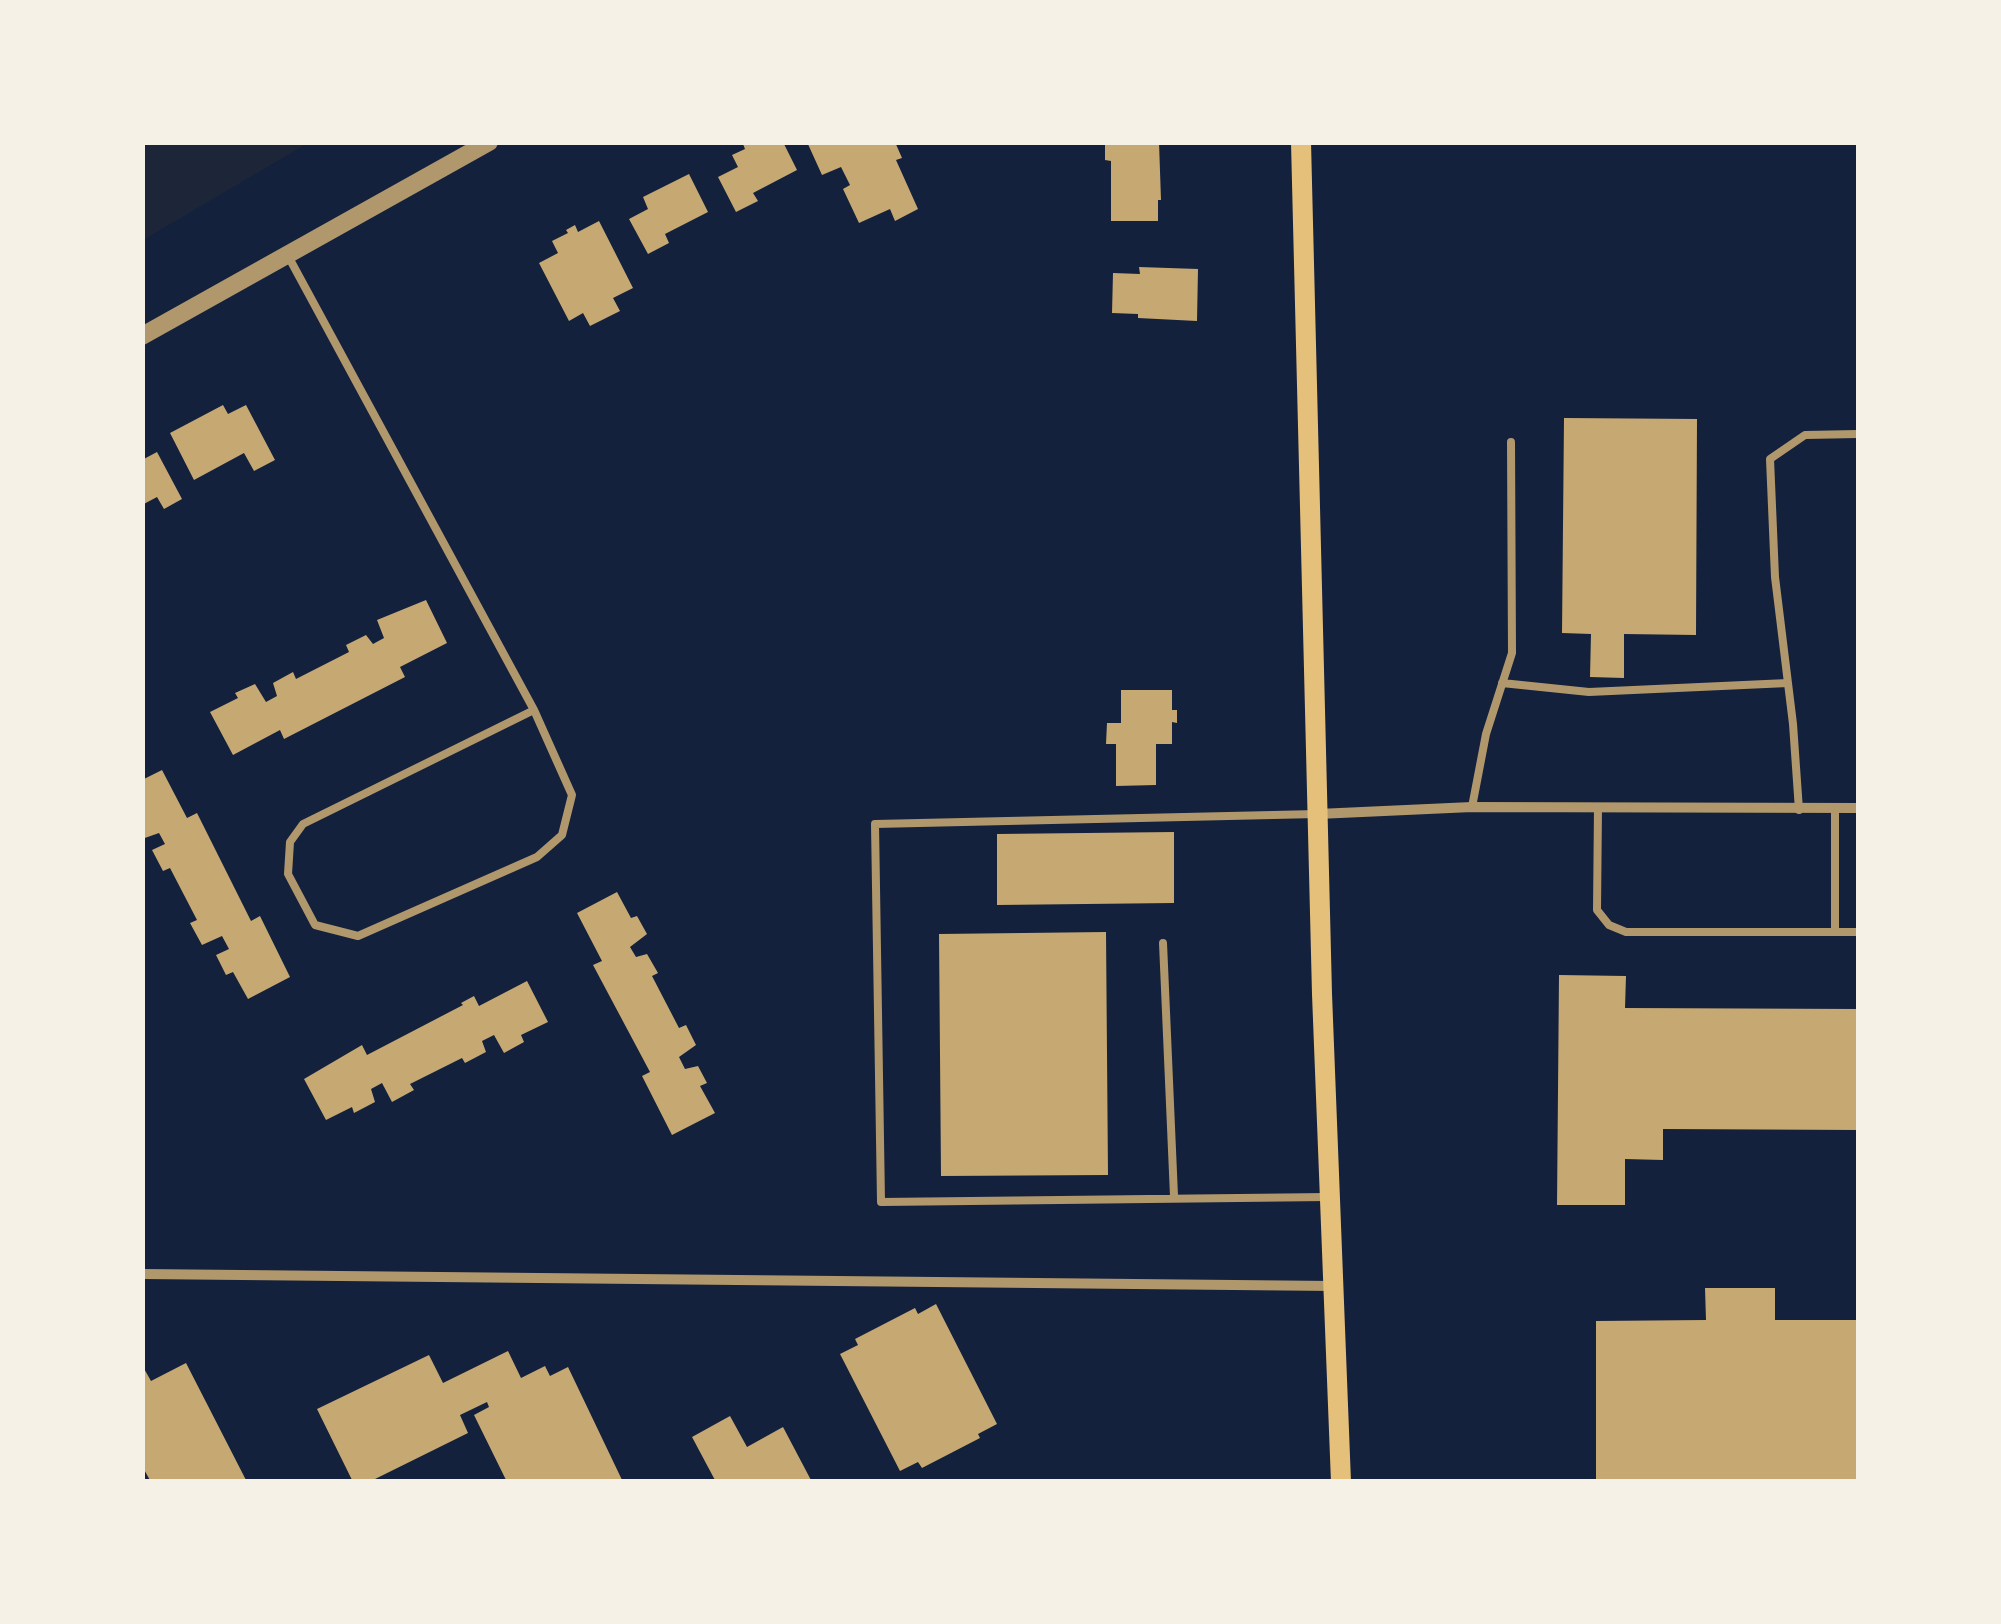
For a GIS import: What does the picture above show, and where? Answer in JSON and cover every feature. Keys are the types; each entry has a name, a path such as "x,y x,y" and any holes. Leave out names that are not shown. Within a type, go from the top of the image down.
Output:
{"main road":[{"path":"1301,142 1317,814 1340,1482"}],"street":[{"path":"142,336 489,142"},
{"path":"1317,814 1472,807 1858,808"},
{"path":"142,1274 1333,1286"}],"lane":[{"path":"287,254 534,710 572,795 562,835 536,857 358,936 315,925 288,874 290,842 304,824 534,710"},
{"path":"1799,810 1775,577 1770,459 1805,434 1858,434"},
{"path":"1472,807 1486,734 1512,653 1512,442"},
{"path":"1502,684 1589,692 1788,683"},
{"path":"1598,806 1596,910 1609,925 1626,932 1858,932"},
{"path":"1834,932 1835,808"},
{"path":"1317,814 876,824 882,1202 1330,1196"},
{"path":"1163,943 1174,1196"}],"shaded area":[{"path":"143,142 308,142 308,143 143,240"}],"building":[{"path":"746,142 783,142 797,170 753,193 758,201 736,212 718,177 738,167 732,155 745,149"},
{"path":"807,142 895,142 902,158 896,160 918,209 895,221 890,209 859,223 843,189 850,185 841,167 822,175"},
{"path":"1105,142 1159,142 1158,221 1111,221 1111,161 1105,160"},
{"path":"689,174 708,212 665,234 669,243 648,254 629,219 648,209 643,197"},
{"path":"599,221 633,288 613,298 620,311 590,326 583,313 569,321 539,263 558,253 552,241 568,233 566,230 575,225 578,232"},
{"path":"1139,267 1198,269 1197,321 1112,313 1113,273 1140,274"},
{"path":"223,405 228,414 246,405 275,460 254,471 244,453 194,480 170,433"},
{"path":"1564,418 1697,419 1696,635 1624,634 1624,678 1590,677 1591,634 1562,633"},
{"path":"157,452 182,499 164,509 157,497 142,505 142,460"},
{"path":"426,600 447,643 400,667 405,677 284,739 280,730 233,755 210,712 255,684 266,702 277,696 273,683 293,672 296,679 349,652 346,645 366,635 373,644 384,638 377,620"},
{"path":"1121,690 1172,690 1177,723 1172,722 1172,744 1156,744 1156,785 1116,786 1116,744 1106,744 1107,723 1121,723"},
{"path":"162,770 187,818 197,813 251,921 260,916 290,977 248,999 233,972 226,975 216,955 229,949 222,936 202,945 190,923 197,920 170,868 163,871 152,850 165,844 159,833 142,839 142,780"},
{"path":"1174,832 1174,903 997,905 997,834"},
{"path":"617,892 631,918 637,916 647,934 630,947 636,957 647,954 658,973 652,976 679,1028 686,1025 696,1045 679,1057 685,1069 698,1066 707,1083 700,1086 715,1113 672,1135 642,1076 650,1072 593,965 602,961 577,913"},
{"path":"1106,932 1108,1175 941,1176 939,934"},
{"path":"1559,975 1626,976 1625,1008 1858,1009 1858,1130 1663,1129 1663,1160 1625,1159 1625,1205 1557,1205"},
{"path":"527,981 548,1022 521,1035 524,1042 504,1053 494,1035 482,1041 486,1052 465,1063 462,1058 410,1084 414,1090 392,1102 382,1083 371,1089 375,1102 354,1113 352,1107 326,1120 304,1079 362,1045 367,1055 474,996 479,1006"},
{"path":"1705,1288 1775,1288 1775,1320 1858,1320 1858,1482 1596,1482 1596,1321 1706,1320"},
{"path":"936,1304 997,1424 978,1434 980,1438 922,1468 918,1462 900,1471 840,1354 858,1345 855,1339 915,1308 918,1314"},
{"path":"508,1351 521,1378 545,1366 550,1376 568,1367 623,1482 507,1482 474,1415 489,1407 487,1402 460,1415 468,1433 369,1482 353,1482 317,1409 429,1355 443,1383"},
{"path":"186,1363 247,1482 151,1482 142,1466 142,1365 151,1381"},
{"path":"730,1416 747,1447 783,1427 812,1482 716,1482 692,1437"}]}
